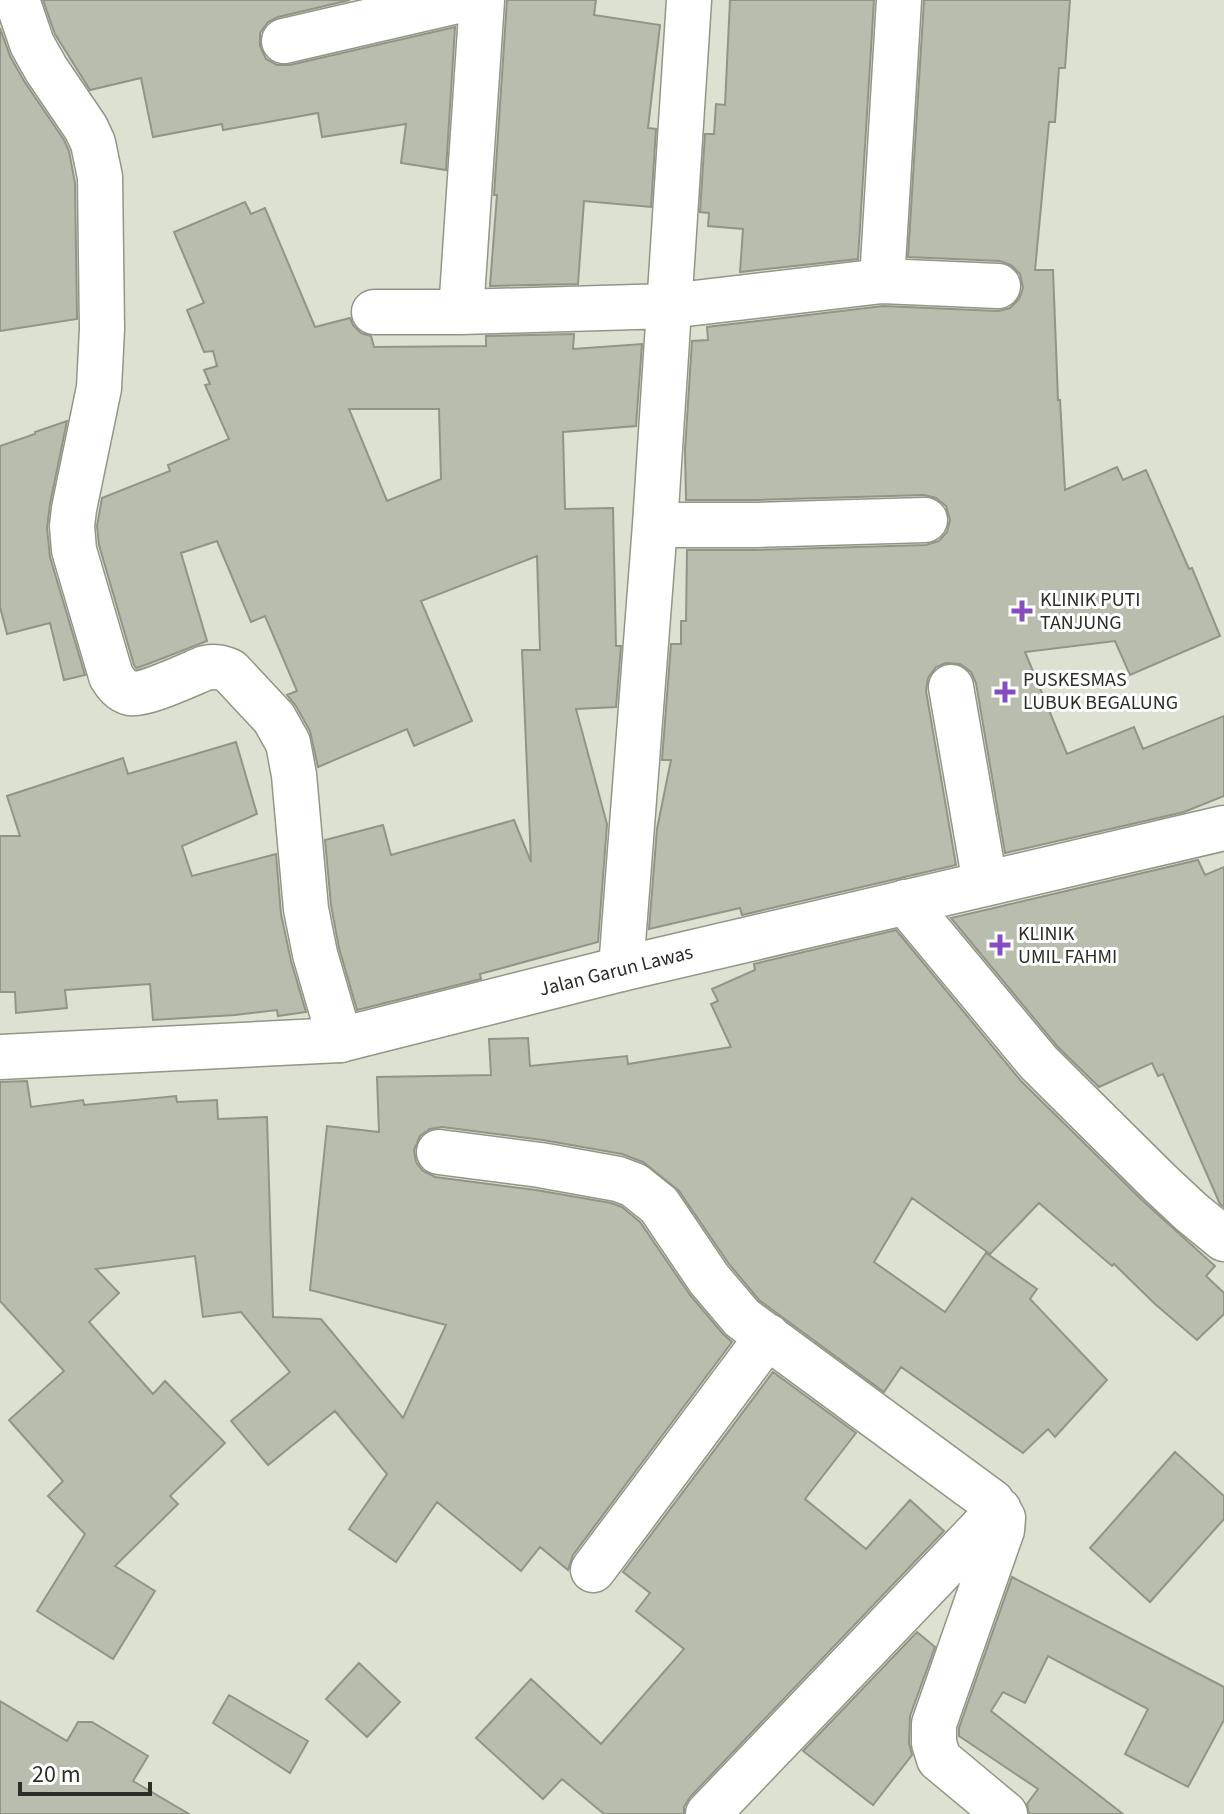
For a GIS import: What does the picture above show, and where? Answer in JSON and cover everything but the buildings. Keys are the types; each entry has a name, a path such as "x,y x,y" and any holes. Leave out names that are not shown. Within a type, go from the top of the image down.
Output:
{"street":[{"path":"17,0 32,44 86,128 93,143 100,177 102,329 99,388 72,526 74,550 111,676 123,690 138,694 205,668 222,667 230,671 283,731 293,766 306,909 315,954 340,1040"},
{"path":"284,41 461,0"},
{"path":"461,312 482,0"},
{"path":"621,969 655,525 689,0"},
{"path":"882,281 899,0"},
{"path":"374,312 669,306 882,281 998,286"},
{"path":"655,525 925,520"},
{"path":"951,687 985,883"},
{"name":"Jalan Garun Lawas","path":"0,1057 340,1040 621,969 1224,828"},
{"path":"905,902 1039,1063 1191,1212 1224,1239"},
{"path":"439,1152 540,1165 618,1179 634,1185 659,1205 709,1279 742,1318 999,1510 1003,1518 1002,1530 933,1734 939,1759 1005,1814"},
{"path":"593,1570 768,1336"},
{"path":"708,1814 999,1510"}],"place":[{"name":"KLINIK PUTI TANJUNG","path":"1022,611"},
{"name":"PUSKESMAS LUBUK BEGALUNG","path":"1005,692"},
{"name":"KLINIK UMIL FAHMI","path":"1000,945"}]}
